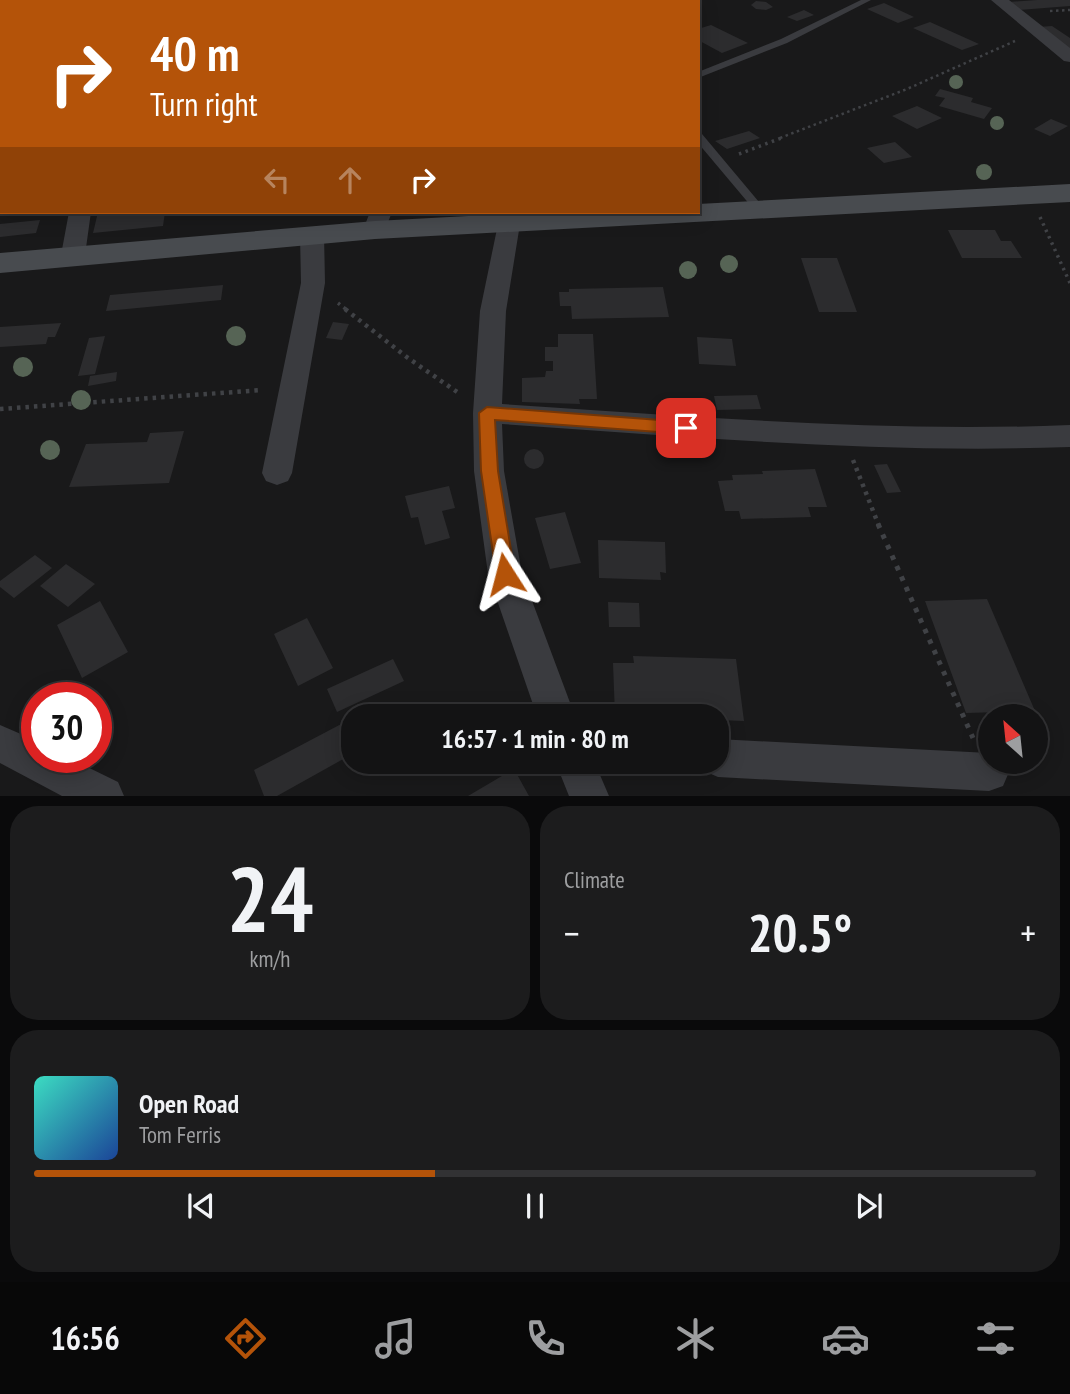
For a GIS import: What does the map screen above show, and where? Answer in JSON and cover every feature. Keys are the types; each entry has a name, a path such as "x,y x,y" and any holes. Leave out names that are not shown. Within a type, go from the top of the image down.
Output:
{"main road":[{"path":"700,213 1070,193"},
{"path":"0,262 312,234 378,221 509,224 688,214"}],"street":[{"path":"999,0 1070,57"},
{"path":"73,255 80,214"},
{"path":"509,224 493,311 487,413 489,471 505,574 552,704"},
{"path":"277,473 313,283 312,234"},
{"path":"487,413 845,436 993,439 1070,436"},
{"path":"0,743 104,796"},
{"path":"729,759 978,771"},
{"path":"580,774 589,796"}],"lane":[{"path":"700,74 784,41 867,0"},
{"path":"700,138 760,210"}],"path":[{"path":"721,161 907,89 1016,40 1032,28"},
{"path":"1021,196 1036,210 1070,282"},
{"path":"313,283 408,358 487,413"},
{"path":"0,409 295,388"},
{"path":"845,436 889,553 978,748"}],"building":[{"path":"1070,0 1070,6 1019,10 1009,2"},
{"path":"756,1 766,2 773,7 766,10 756,9 751,5"},
{"path":"884,3 914,17 898,23 867,9"},
{"path":"804,10 814,15 797,21 787,17"},
{"path":"930,22 979,44 962,50 913,28"},
{"path":"711,25 748,43 722,53 700,41 700,28"},
{"path":"1052,26 1070,38 1070,50 1038,27"},
{"path":"940,89 973,98 971,102 992,108 984,119 939,106 945,98 935,96"},
{"path":"917,106 942,118 917,129 892,116"},
{"path":"1051,119 1068,126 1050,136 1034,129"},
{"path":"749,131 760,138 727,149 715,141"},
{"path":"895,142 912,157 884,163 867,148"},
{"path":"98,214 165,214 163,226 93,233"},
{"path":"40,220 36,233 0,237 0,224"},
{"path":"948,230 995,230 1001,241 1011,241 1022,258 962,258"},
{"path":"801,258 837,258 857,312 819,312"},
{"path":"223,285 221,300 106,311 110,295"},
{"path":"663,287 669,317 572,319 571,306 560,306 559,292 569,292 569,289"},
{"path":"333,322 349,324 342,340 326,338"},
{"path":"61,323 55,337 48,337 46,344 0,347 0,327"},
{"path":"558,334 593,334 597,399 579,399 580,404 522,402 522,378 545,377 546,371 553,371 553,361 545,361 545,347 558,347"},
{"path":"105,336 95,374 78,376 89,338"},
{"path":"697,337 732,339 736,366 699,364"},
{"path":"117,372 116,381 88,386 90,376"},
{"path":"757,395 761,409 717,410 714,396"},
{"path":"184,431 169,483 69,487 86,444 147,442 150,433"},
{"path":"534,449 541,452 544,459 541,466 534,469 527,466 524,459 527,452"},
{"path":"887,464 901,492 887,493 874,465"},
{"path":"815,469 827,507 808,507 811,517 741,519 739,511 725,511 718,481 733,480 732,475 763,474 762,471"},
{"path":"449,486 455,508 442,511 450,538 425,545 418,517 411,518 405,496"},
{"path":"565,512 581,563 550,569 535,518"},
{"path":"598,540 665,542 666,573 660,572 661,580 599,578"},
{"path":"35,555 52,568 14,598 0,587 0,581"},
{"path":"66,564 95,584 68,607 40,586"},
{"path":"987,599 1032,704 978,704 978,713 966,713 925,601"},
{"path":"100,601 128,652 82,678 57,625"},
{"path":"608,602 639,603 640,627 609,627"},
{"path":"307,618 333,668 298,686 274,634"},
{"path":"633,656 736,659 744,721 729,720 729,704 615,704 613,663 634,663"},
{"path":"393,659 404,681 354,704 341,704 341,710 337,712 327,689"},
{"path":"341,724 341,760 277,796 264,796 254,770"},
{"path":"505,774 517,774 529,796 468,796"}],"route":[{"path":"505,574 489,471 487,413 686,428"}]}
